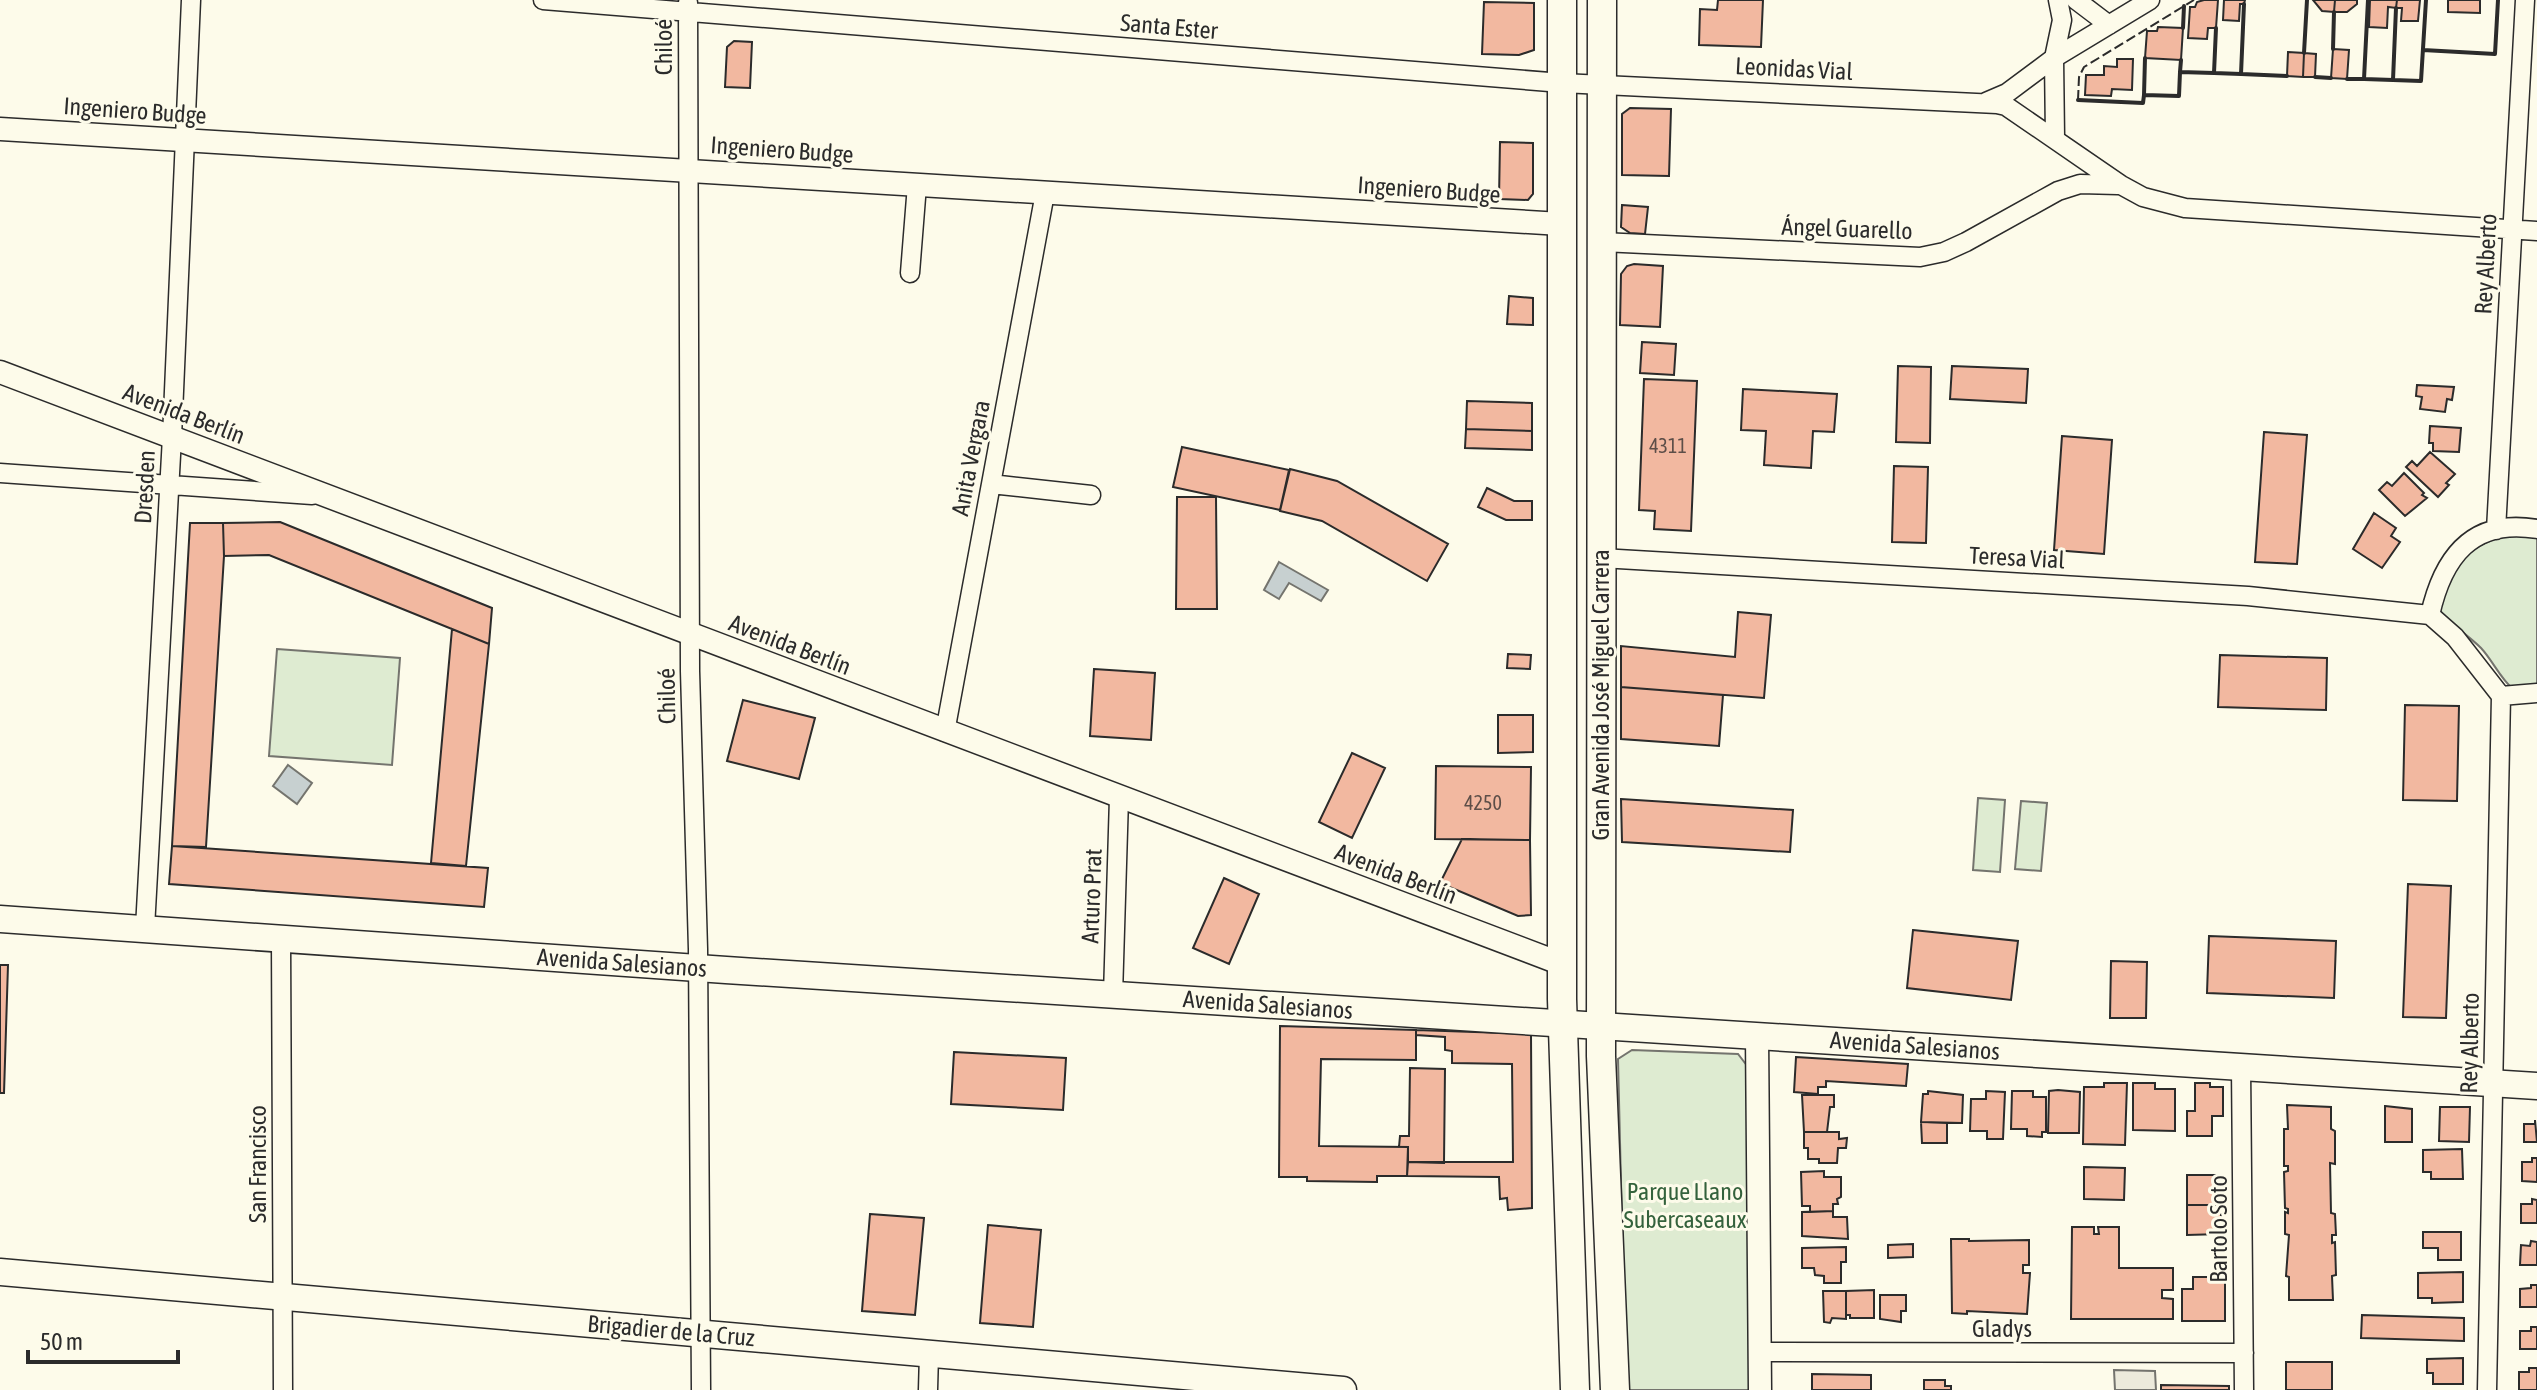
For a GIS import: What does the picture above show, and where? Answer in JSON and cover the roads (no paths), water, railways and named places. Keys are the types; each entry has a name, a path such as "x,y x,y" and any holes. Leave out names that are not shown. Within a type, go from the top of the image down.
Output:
{"main road":[{"name":"Gran Avenida José Miguel Carrera","path":"1562,0 1562,1024 1575,1390"},
{"name":"Gran Avenida José Miguel Carrera","path":"1602,0 1601,1025 1615,1390"},
{"path":"1562,528 1578,546 1601,558"},
{"name":"Avenida Salesianos","path":"0,919 698,968 2537,1086"},
{"name":"Brigadier de la Cruz","path":"0,1272 1343,1390"}],"street":[{"name":"Dresden","path":"145,928 172,437 191,0"},
{"name":"Santa Ester","path":"543,0 688,6 1601,84"},
{"path":"2055,138 2054,58 2061,33 2058,0"},
{"path":"2076,0 2109,25"},
{"path":"1983,103 2007,93 2054,58 2150,0"},
{"name":"Rey Alberto","path":"2496,530 2525,0"},
{"name":"Chiloé","path":"688,6 690,635 698,968 701,1390"},
{"name":"Leonidas Vial","path":"1601,84 1983,103 2006,106 2055,138"},
{"name":"Ingeniero Budge","path":"0,129 1561,224"},
{"name":"Ángel Guarello","path":"2055,138 2121,185 2151,200 2185,208 2537,231"},
{"name":"Ángel Guarello","path":"1602,242 1920,257 1944,252 1966,242 2058,191 2080,184 2121,185"},
{"path":"910,273 917,185"},
{"name":"Anita Vergara","path":"945,732 1045,193"},
{"name":"Avenida Berlín","path":"0,372 1562,964"},
{"path":"0,473 328,496"},
{"path":"991,484 1091,495"},
{"path":"2537,529 2496,530 2469,542 2443,570 2430,615 2455,637 2501,696 2537,693"},
{"name":"Teresa Vial","path":"1601,558 2248,596 2430,615"},
{"name":"Rey Alberto","path":"2487,1390 2501,696"},
{"name":"Arturo Prat","path":"1113,995 1119,798"},
{"name":"San Francisco","path":"281,938 283,1390"},
{"path":"1757,1035 1760,1390"},
{"name":"Bartolo Soto","path":"2241,1067 2244,1390"},
{"name":"Gladys","path":"1760,1352 2244,1353"},
{"path":"928,1390 929,1354"}],"park label":[{"name":"Parque Llano Subercaseaux","path":"1685,1206"}]}
